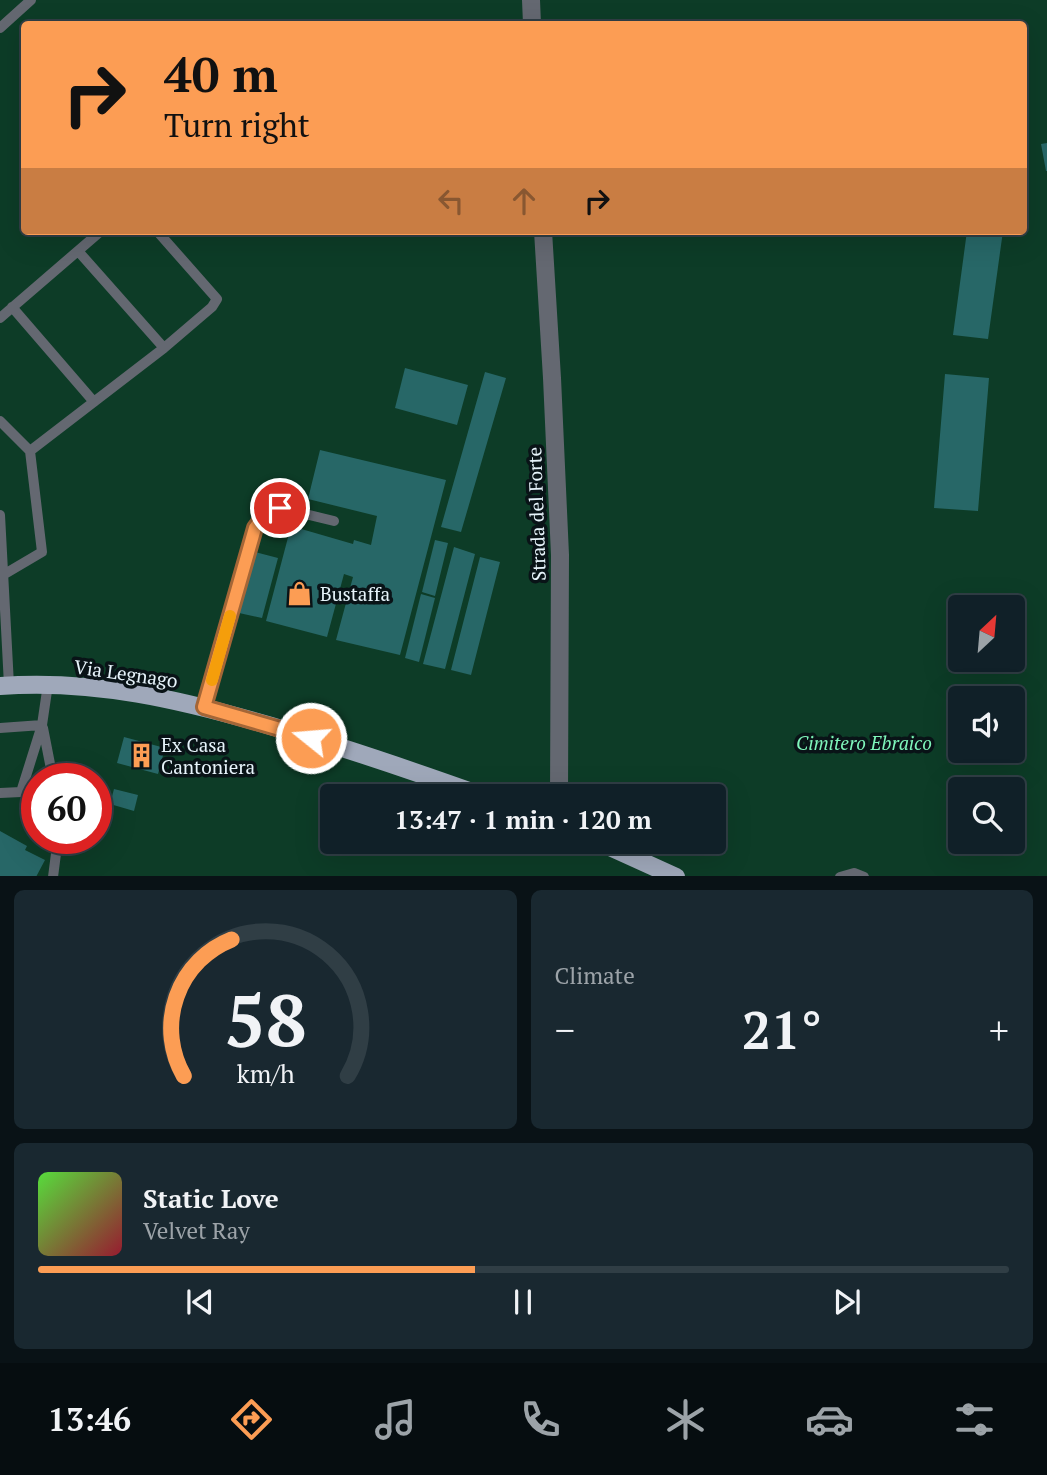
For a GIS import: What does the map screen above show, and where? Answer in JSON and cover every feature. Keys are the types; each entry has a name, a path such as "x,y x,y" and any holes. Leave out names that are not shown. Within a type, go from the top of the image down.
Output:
{"main road":[{"name":"Via Legnago","path":"4,686 48,684 124,690 204,707 303,735 448,784"},
{"path":"625,854 674,876"}],"street":[{"path":"530,0 532,21"},
{"name":"Strada del Forte","path":"543,235 560,555 559,784"}],"lane":[{"path":"0,28 31,0"},
{"path":"0,318 97,235"},
{"path":"30,451 164,348 212,307 217,299 161,235"},
{"path":"78,251 164,348"},
{"path":"12,307 94,402"},
{"path":"0,421 30,451 42,552 3,576"},
{"path":"204,707 258,523 272,509 280,508 334,521"},
{"path":"0,515 4,686"},
{"path":"0,793 21,792 42,725 48,684"},
{"path":"0,728 42,725"},
{"path":"42,725 50,763"},
{"path":"53,876 56,854"},
{"path":"844,876 854,873 862,876"}],"green space":[{"name":"Cimitero Ebraico","path":"0,0 1047,0 1047,876 0,876"}],"building":[{"path":"1047,143 1047,171 1046,171 1041,144"},
{"path":"966,235 1002,235 988,339 953,335"},
{"path":"405,368 468,385 457,425 395,408"},
{"path":"485,372 506,378 461,532 441,527"},
{"path":"945,374 989,378 978,511 934,508"},
{"path":"320,450 446,480 400,655 336,640 353,577 344,574 327,637 266,621 291,526 353,544 354,540 371,545 377,516 308,499"},
{"path":"435,540 448,543 435,596 422,592"},
{"path":"454,547 475,554 445,669 423,664"},
{"path":"255,552 278,558 262,618 239,613"},
{"path":"480,557 500,562 471,675 451,670"},
{"path":"421,594 435,598 419,662 405,658"},
{"name":"Ex Casa Cantoniera","path":"124,737 165,748 158,774 117,763"},
{"path":"114,789 138,795 134,811 112,805"},
{"path":"0,831 21,843 21,854 33,854 45,860 37,876 0,876"}],"slow traffic":[{"path":"212,680 230,616"}],"place":[{"name":"Bustaffa","path":"300,593"},
{"name":"Ex Casa Cantoniera","path":"141,755"}],"route":[{"path":"280,508 272,509 255,528 204,707 311,738"}]}
